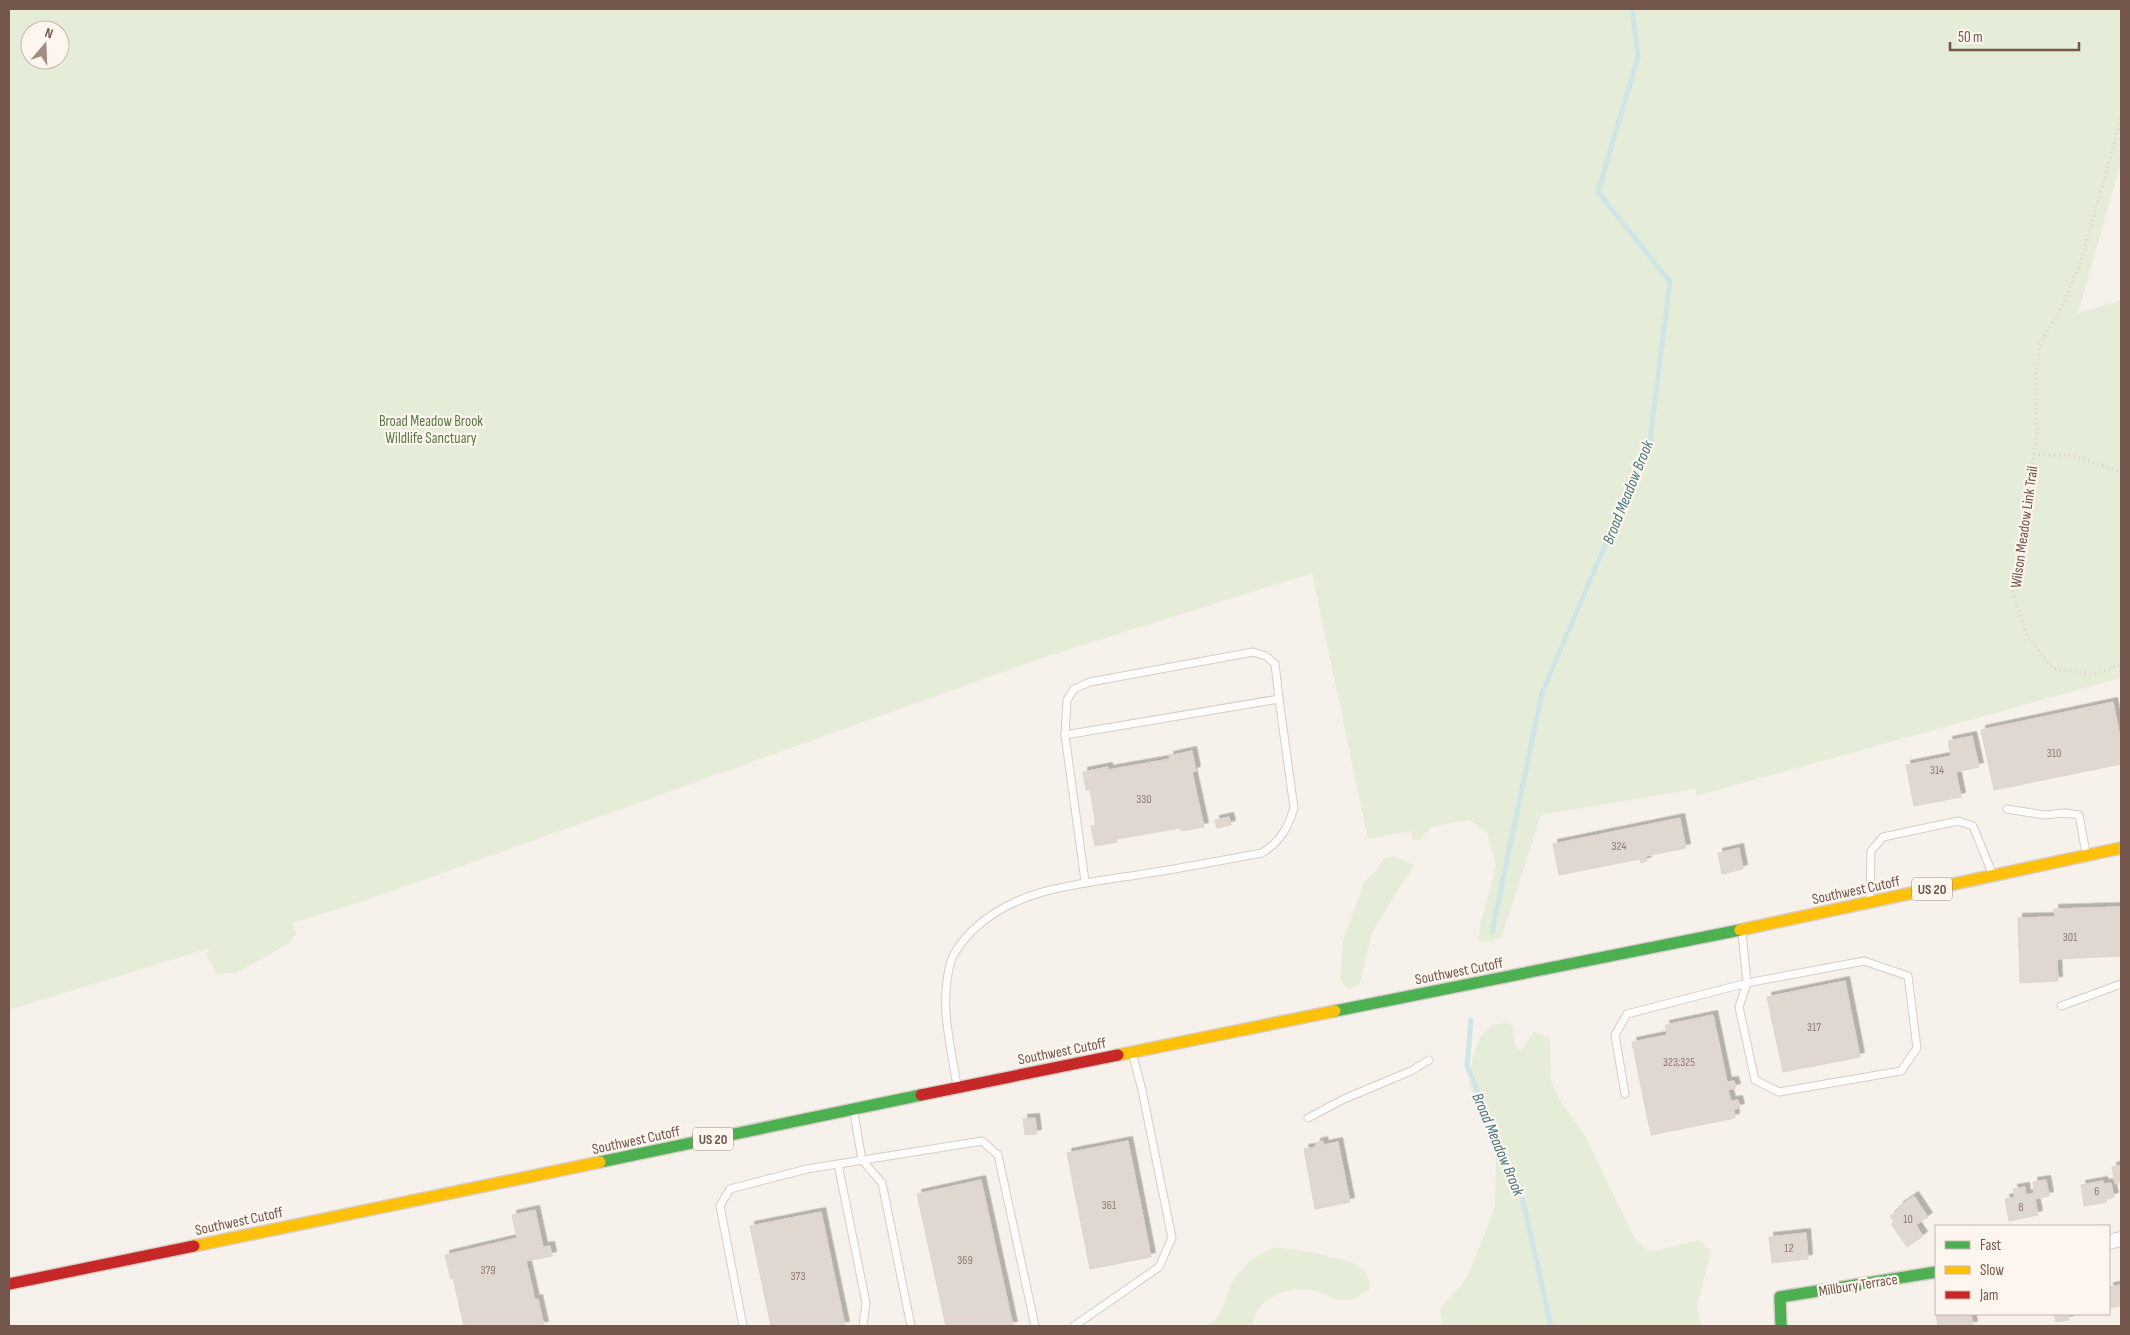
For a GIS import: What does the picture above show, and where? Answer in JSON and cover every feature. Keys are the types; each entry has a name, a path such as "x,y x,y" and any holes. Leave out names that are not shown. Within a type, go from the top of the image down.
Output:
{"main road":[{"name":"Southwest Cutoff","path":"9,1284 1132,1052 1742,929 2121,848"},
{"name":"Millbury Terrace","path":"1781,1326 1780,1297 1935,1272"}],"lane":[{"path":"957,1088 947,1018 945,985 952,959 966,937 983,921 1002,908 1043,891 1085,881 1142,874 1262,853 1272,847 1282,836 1289,825 1294,808 1275,664 1266,656 1254,652 1090,682 1074,689 1067,700 1065,735 1085,881"},
{"path":"1065,735 1279,699"},
{"path":"2007,809 2044,816 2065,813 2079,815 2087,856"},
{"path":"1870,902 1871,851 1882,837 1958,821 1972,826 1993,876"},
{"path":"1625,1094 1615,1035 1627,1014 1746,983 1864,961 1908,976 1916,1048 1901,1071 1779,1092 1755,1080 1739,1007 1746,983 1742,929"},
{"path":"2061,1006 2121,984"},
{"path":"1074,1326 1159,1267 1172,1238 1142,1090 1132,1052"},
{"path":"1308,1118 1344,1099 1411,1071 1429,1060"},
{"path":"854,1110 862,1160 882,1183 911,1326"},
{"path":"743,1326 720,1206 730,1189 807,1169 982,1141 998,1155 1035,1326"},
{"path":"838,1164 866,1303 863,1326"}],"path":[{"name":"Wilson Meadow Link Trail","path":"2121,119 2081,262 2062,306 2040,344 2035,382 2037,432 2017,554 2013,593 2028,638 2053,668 2092,674 2121,666"},
{"name":"Wilson Meadow Link Trail","path":"2034,454 2075,456 2121,472"}],"green space":[{"name":"Broad Meadow Brook Wildlife Sanctuary","path":"9,9 2121,9 2121,162 2078,313 2121,300 2121,678 1696,796 1696,789 1541,815 1502,936 1492,941 1479,942 1480,925 1496,867 1487,832 1470,820 1431,827 1420,840 1413,840 1411,831 1368,839 1312,573 1039,659 367,900 292,923 296,933 290,943 236,973 217,974 206,955 210,948 9,1010"},
{"path":"1394,856 1414,865 1372,932 1359,986 1348,989 1340,980 1343,941 1364,882 1375,872 1384,858"},
{"path":"1506,1023 1513,1026 1515,1046 1521,1050 1534,1032 1550,1038 1551,1082 1561,1102 1586,1138 1635,1239 1649,1252 1699,1240 1711,1251 1697,1306 1702,1326 1443,1326 1440,1308 1467,1278 1495,1207 1496,1160 1492,1143 1483,1123 1478,1101 1469,1084 1472,1060 1480,1037 1494,1024"},
{"path":"1276,1247 1316,1253 1355,1263 1367,1274 1370,1283 1369,1289 1361,1295 1348,1300 1337,1299 1308,1290 1292,1290 1277,1294 1264,1302 1255,1315 1251,1326 1205,1326 1216,1319 1220,1313 1230,1287 1241,1270 1258,1256"}],"building":[{"path":"2113,702 2121,742 2121,764 1994,790 1981,730"},
{"path":"1972,736 1979,767 1956,772 1961,797 1914,806 1906,765 1951,756 1948,741"},
{"path":"1192,751 1196,771 1192,772 1204,827 1181,831 1181,828 1116,839 1117,842 1095,846 1091,826 1096,825 1090,790 1086,790 1083,772 1108,767 1108,770 1170,759 1169,756"},
{"path":"1229,817 1231,825 1217,828 1215,820"},
{"path":"1680,818 1686,848 1646,856 1647,861 1641,863 1640,859 1559,875 1553,844"},
{"path":"1739,848 1743,869 1722,874 1718,853"},
{"path":"2121,907 2121,956 2057,959 2058,981 2020,983 2018,918 2055,917 2054,909"},
{"path":"1845,981 1860,1057 1783,1072 1767,997"},
{"path":"1713,1015 1727,1082 1734,1081 1736,1088 1728,1090 1731,1101 1738,1100 1740,1108 1734,1109 1735,1118 1651,1135 1632,1042 1667,1035 1665,1025"},
{"path":"1035,1118 1037,1134 1025,1135 1023,1119"},
{"path":"1128,1141 1151,1257 1090,1269 1067,1153"},
{"path":"1323,1141 1324,1145 1338,1142 1350,1202 1315,1209 1304,1149 1316,1147 1316,1143"},
{"path":"2121,1165 2121,1182 2115,1184 2112,1167"},
{"path":"981,1180 1013,1326 946,1326 917,1194"},
{"path":"2046,1180 2049,1196 2035,1199 2038,1215 2009,1221 2005,1199 2015,1197 2013,1189 2025,1187 2026,1195 2034,1193 2033,1182"},
{"path":"2103,1181 2104,1184 2111,1183 2114,1197 2106,1199 2107,1202 2084,1206 2081,1185"},
{"path":"1914,1196 1928,1217 1916,1225 1923,1236 1907,1247 1891,1224 1894,1222 1890,1216 1900,1209 1898,1207"},
{"path":"535,1210 543,1247 550,1246 552,1256 526,1261 535,1300 538,1299 544,1326 464,1326 453,1278 451,1279 445,1255 517,1238 512,1215"},
{"path":"821,1212 845,1326 771,1326 750,1226"},
{"path":"1806,1233 1808,1259 1772,1263 1769,1237"},
{"path":"2121,1285 2121,1306 2110,1308 2110,1287"},
{"path":"1936,1315 1971,1315 1973,1326 1938,1326"},
{"path":"2054,1315 2068,1315 2069,1320 2056,1322"}],"waterway":[{"name":"Broad Meadow Brook","path":"1492,932 1542,693 1650,440 1670,282 1598,192 1638,57 1632,9"},
{"name":"Broad Meadow Brook","path":"1471,1020 1467,1066 1521,1192 1551,1326"}],"traffic: fast":[{"path":"1335,1011 1740,930"},
{"path":"600,1162 921,1095"},
{"path":"1781,1326 1780,1297 1935,1272"}],"traffic: slow":[{"path":"1740,930 2121,848"},
{"path":"1118,1055 1335,1011"},
{"path":"194,1246 600,1162"}],"traffic: jam":[{"path":"921,1095 1118,1055"},
{"path":"9,1284 194,1246"}]}
